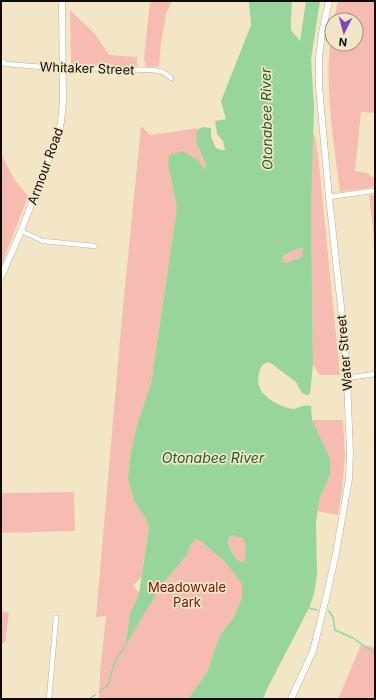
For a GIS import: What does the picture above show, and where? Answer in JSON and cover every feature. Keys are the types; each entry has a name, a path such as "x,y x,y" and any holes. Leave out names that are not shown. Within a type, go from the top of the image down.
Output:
{"main road":[{"name":"Armour Road","path":"1,278 57,137 61,122 63,101 62,1"},
{"name":"Water Street","path":"291,699 313,651 328,594 338,547 349,479 350,453 347,378 319,87 319,58 328,1"}],"street":[{"name":"Whitaker Street","path":"1,62 6,64 43,67 153,70 163,72 171,78"},
{"path":"329,197 372,192"},
{"path":"20,231 43,241 94,246"},
{"path":"347,378 375,374"},
{"path":"49,699 56,618"}],"green space":[{"path":"150,1 172,1 166,14 159,66 146,67 144,58"},
{"path":"338,1 375,1 375,113 361,112 355,171 367,173 375,179 375,187 340,192 330,106 329,52 364,52 364,12 336,12"},
{"path":"70,10 95,34 109,55 137,57 137,68 71,64"},
{"name":"Meadowvale Park","path":"141,126 150,135 199,128 197,130 196,142 206,165 204,170 169,156 168,164 177,208 151,383 137,425 131,451 128,478 134,501 146,519 149,527 141,578 133,585 139,593 130,614 125,645 160,587 187,555 189,547 195,539 202,542 224,561 242,584 242,597 234,617 221,634 207,672 188,699 99,699 100,672 106,616 96,617 122,317"},
{"path":"313,134 315,136 318,155 340,375 320,375 313,365 311,212"},
{"path":"1,153 16,181 28,196 1,267"},
{"path":"369,195 375,195 375,267 373,230"},
{"path":"304,248 302,257 286,263 283,261 282,257 296,249"},
{"path":"312,420 343,420 345,455 338,515 317,511 319,500 330,475"},
{"path":"74,492 75,531 1,533 1,493"},
{"path":"233,535 243,539 245,547 245,561 239,561 231,550 228,540"},
{"path":"1,611 9,613 5,642 1,645"},
{"path":"361,645 375,647 375,699 338,699"}],"water":[{"name":"Otonabee River","path":"249,1 292,1 291,30 300,41 306,1 320,1 311,59 314,108 311,212 313,365 310,394 307,395 302,393 296,382 268,362 262,365 259,371 258,382 262,392 272,401 280,405 293,409 303,406 311,406 312,420 330,459 330,475 319,500 316,523 317,575 314,594 309,608 263,699 188,699 207,672 221,634 234,617 242,597 242,584 224,561 202,542 195,539 189,547 187,555 160,587 125,646 130,614 139,593 149,527 146,519 134,501 128,478 131,451 137,425 151,383 177,208 168,164 169,155 182,151 198,160 204,169 206,165 196,142 197,130 203,127 211,128 211,137 216,148 225,150 223,141 217,134 215,121 226,119 221,101 251,25","holes":["303,248 302,257 286,263 283,261 282,257 296,249","233,535 243,539 245,561 239,561 229,547 228,540"]}],"waterway":[{"path":"309,608 317,610"},
{"path":"329,611 333,617 335,630 353,638 375,653"},
{"path":"99,692 108,685 115,661 125,646"},
{"path":"89,699 95,695"}]}
